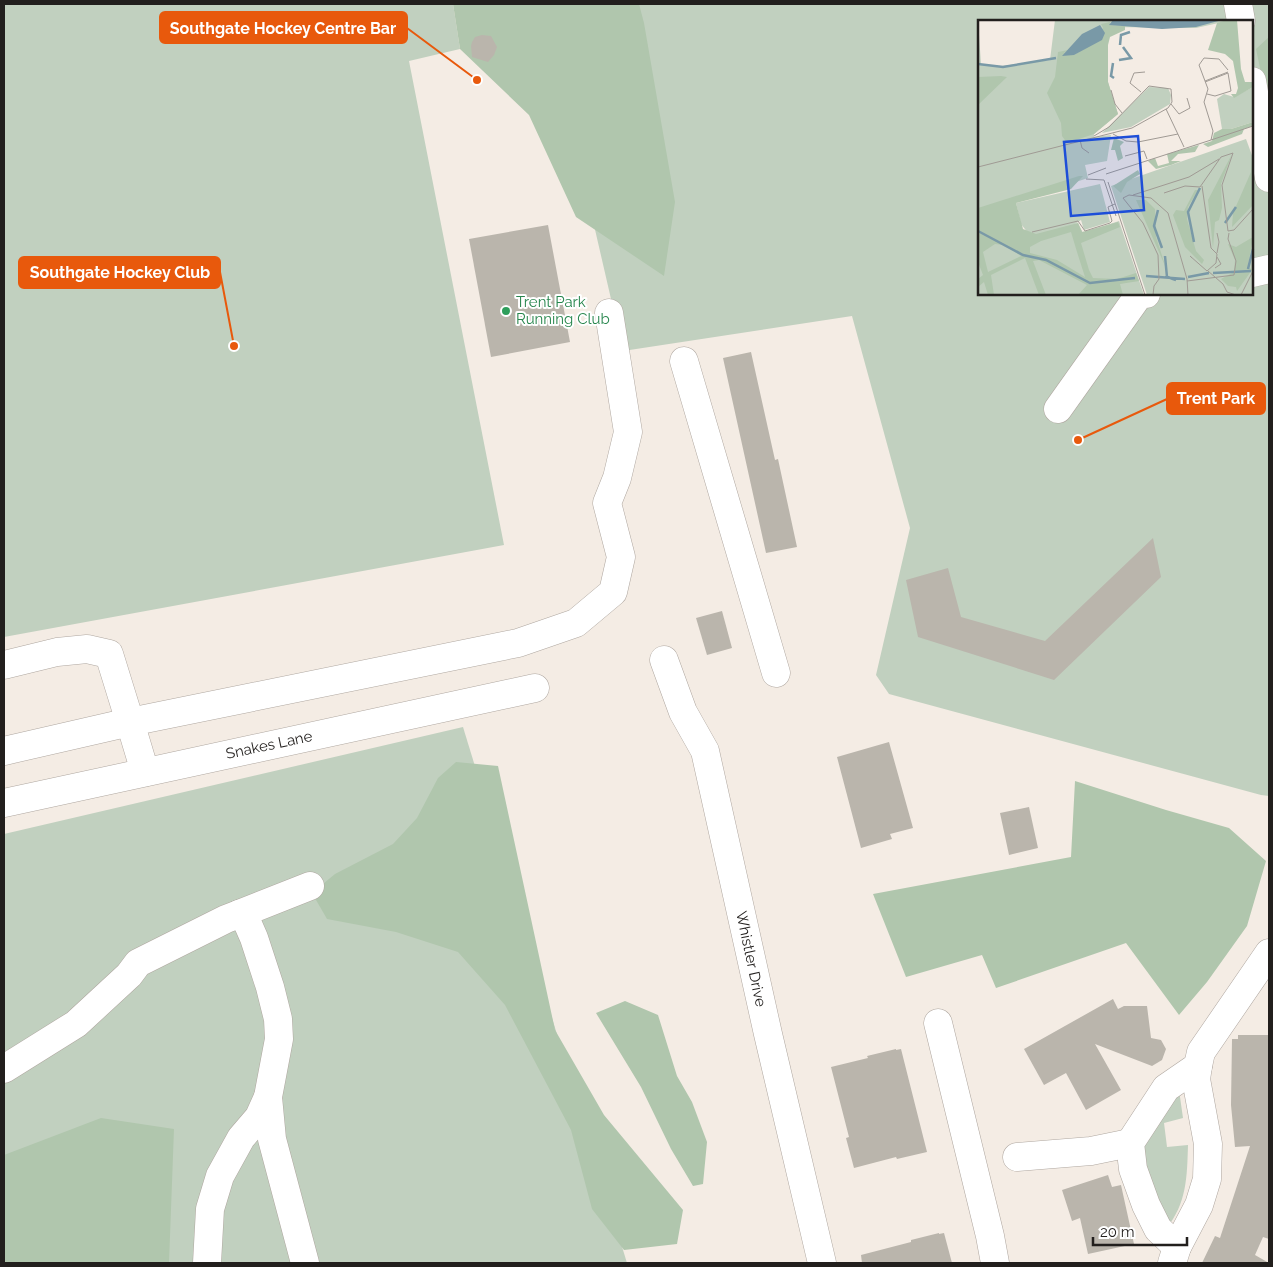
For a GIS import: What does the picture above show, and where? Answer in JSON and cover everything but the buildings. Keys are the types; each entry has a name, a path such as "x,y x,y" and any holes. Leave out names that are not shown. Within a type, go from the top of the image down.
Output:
{"street":[{"path":"1238,4 1241,20"},
{"path":"1253,87 1269,178"},
{"path":"1253,273 1269,270"},
{"path":"1058,410 1139,295"},
{"path":"4,751 130,722 518,643 576,623 613,592 621,557 607,503 617,478 628,432 609,313"},
{"path":"684,361 776,672"},
{"path":"4,665 57,652 87,648 109,654 145,772"},
{"name":"Whistler Drive","path":"664,660 683,712 705,751 768,1034 822,1263"},
{"name":"Snakes Lane","path":"4,803 535,688"},
{"path":"4,1069 76,1024 129,976 138,964 226,919 310,886"},
{"path":"207,1263 210,1209 220,1176 240,1138 259,1117 268,1097 279,1039 278,1019 270,987 254,938 247,922 239,914"},
{"path":"1175,1255 1199,1205 1206,1179 1208,1144 1196,1079 1201,1052 1269,953"},
{"path":"938,1023 988,1226 995,1263"},
{"path":"1175,1255 1158,1229 1146,1205 1133,1169 1130,1143 1166,1088 1198,1066"},
{"path":"268,1097 272,1139 305,1263"},
{"path":"1017,1157 1091,1152 1130,1143"}],"green space":[{"path":"4,4 453,4 460,49 409,61 504,545 4,637"},
{"path":"453,4 639,4 644,23 675,202 664,276 576,217 529,115 460,49"},
{"path":"543,4 1269,4 1269,796 889,694 876,675 910,528 852,316 623,351"},
{"path":"1269,37 1269,111 1256,49"},
{"path":"463,727 627,1263 4,1263 4,834"},
{"path":"456,762 498,766 555,1030 604,1115 683,1210 677,1244 624,1250 592,1209 571,1130 505,1005 458,952 396,932 327,919 312,893 335,874 393,844 417,818 438,778"},
{"path":"1075,781 1229,828 1266,861 1247,926 1207,982 1179,1015 1126,943 996,988 982,955 906,977 873,894 1071,857"},
{"path":"625,1001 658,1015 677,1076 692,1102 707,1142 703,1184 693,1186 671,1149 641,1087 596,1013"},
{"path":"1179,1090 1183,1118 1164,1123 1167,1147 1188,1145 1186,1179 1178,1209 1166,1229 1153,1202 1143,1149 1153,1124"},
{"path":"101,1118 174,1129 169,1263 4,1263 4,1155"}],"place":[{"name":"Southgate Hockey Centre Bar","path":"477,80"},
{"name":"Trent Park Running Club","path":"506,311"},
{"name":"Southgate Hockey Club","path":"234,346"},
{"name":"Trent Park","path":"1078,440"}]}
